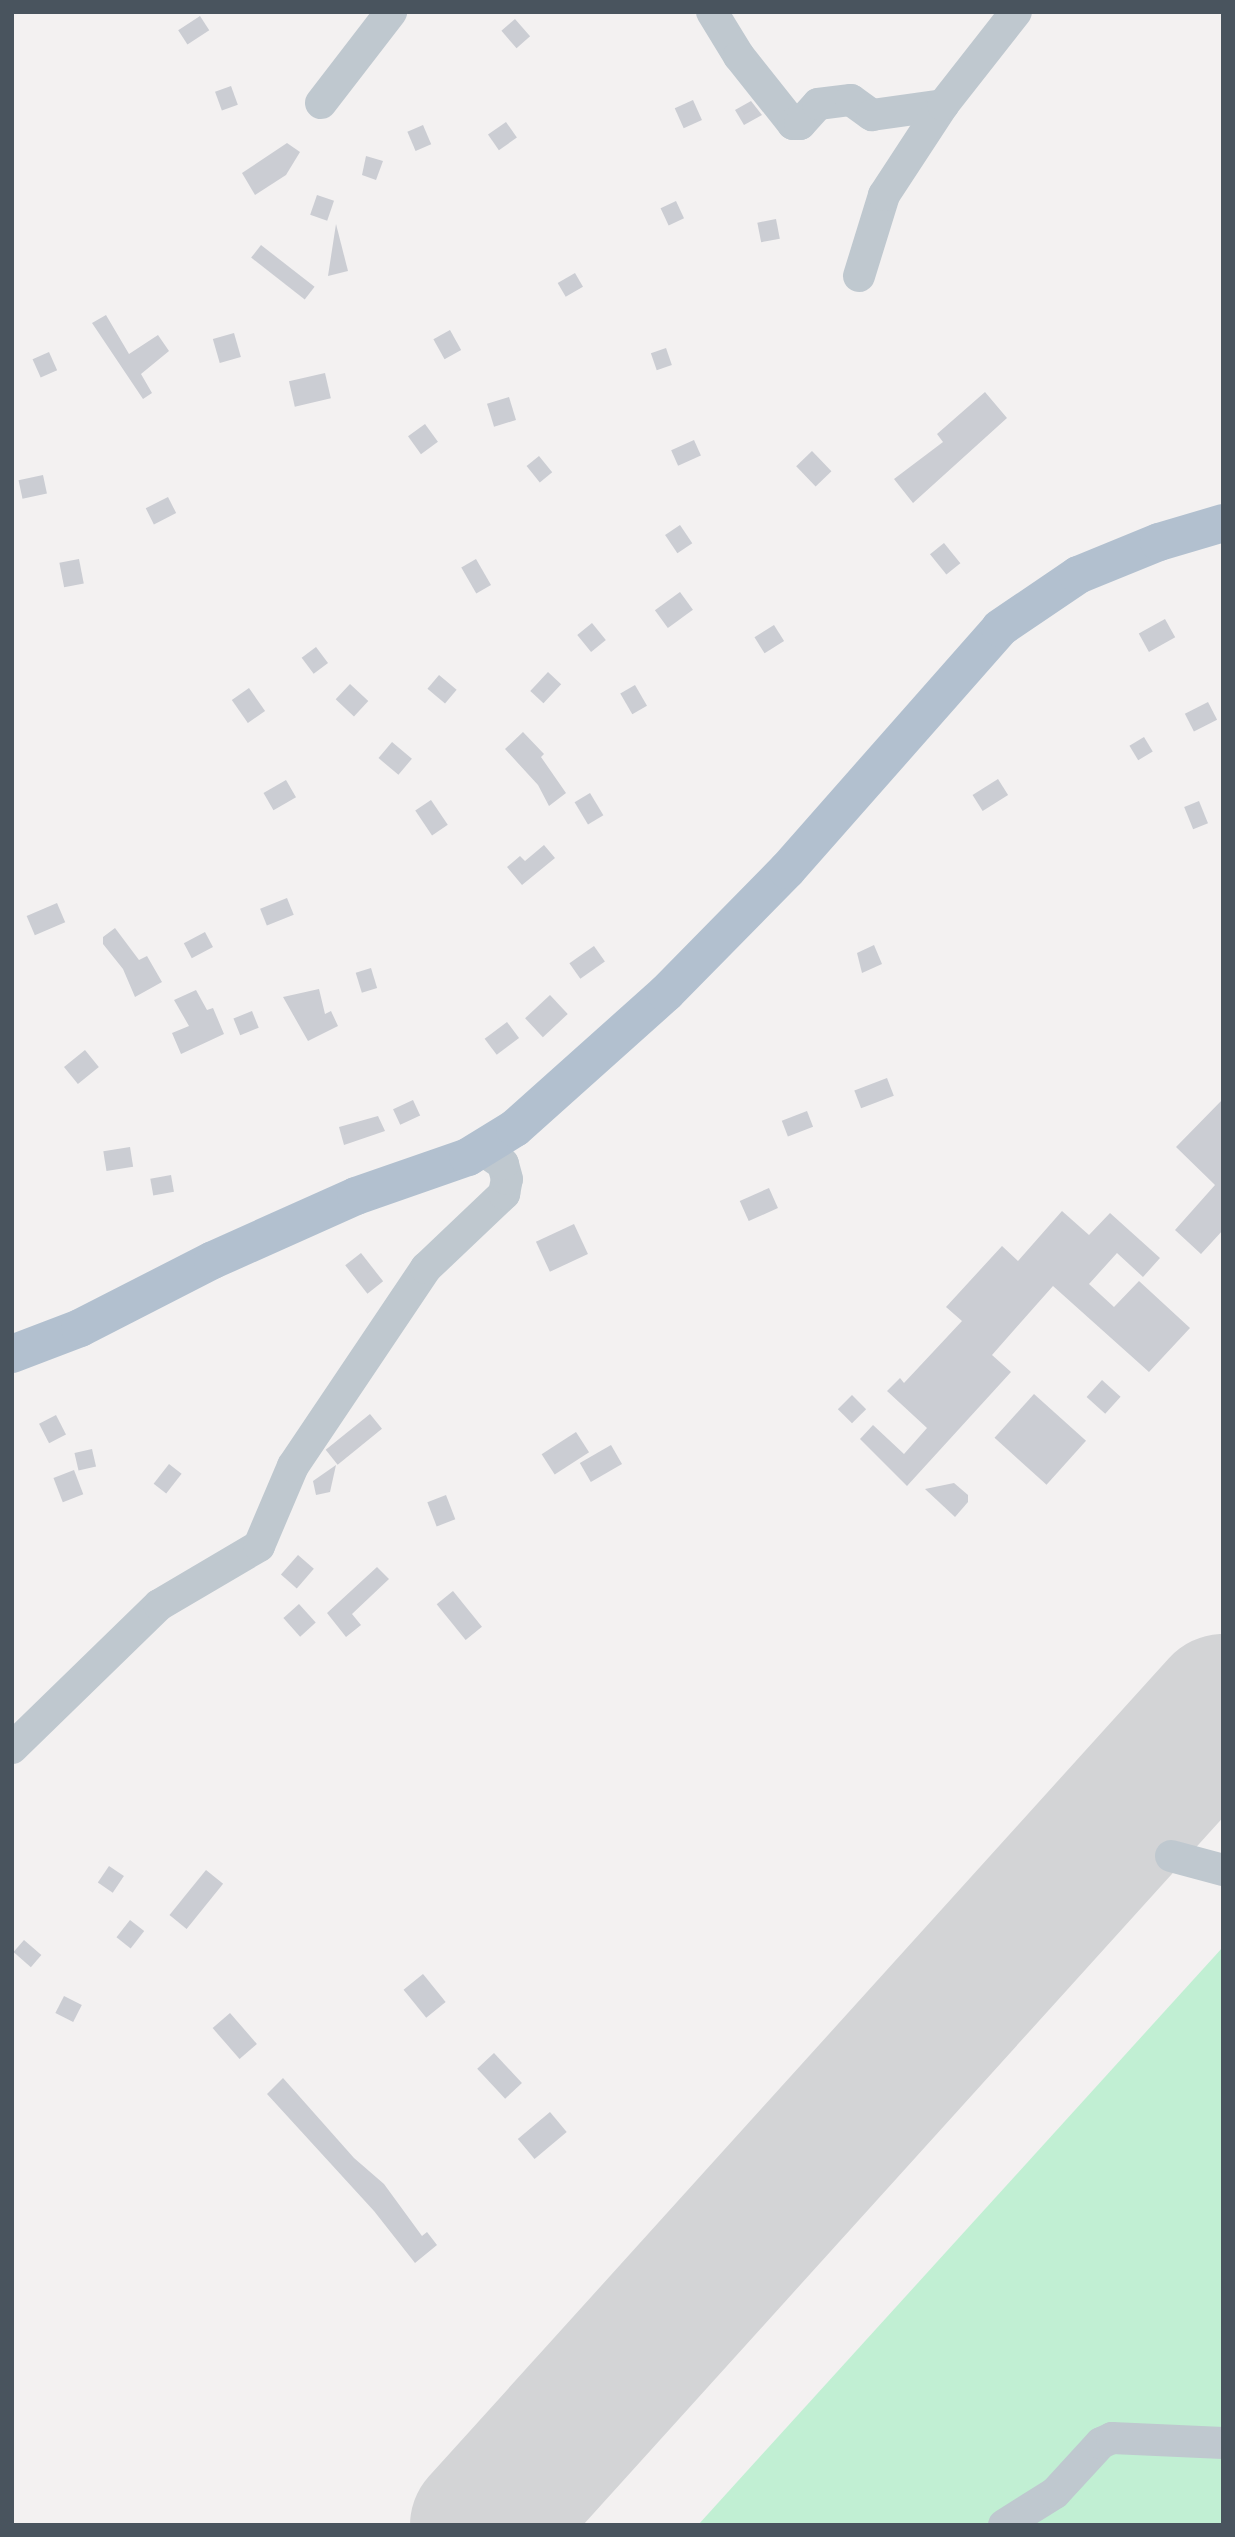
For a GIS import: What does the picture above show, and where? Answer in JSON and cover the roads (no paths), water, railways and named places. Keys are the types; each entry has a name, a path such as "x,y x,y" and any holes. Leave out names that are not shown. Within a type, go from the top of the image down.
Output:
{"main road":[{"path":"12,1354 80,1328 213,1260 356,1196 482,1150 515,1128 666,993 787,870 1007,621 1078,575 1159,542 1223,523"}],"street":[{"path":"321,103 391,12"},
{"path":"712,12 739,56 793,124 800,124 818,104 851,100 872,115 943,105"},
{"path":"859,276 884,195 943,105 1016,12"},
{"path":"12,1748 159,1605 259,1546 293,1466 426,1268 505,1194 507,1179 503,1164 482,1150"},
{"path":"1171,1856 1223,1870"},
{"path":"1004,2525 1055,2493 1101,2444 1112,2438 1223,2443"}]}
